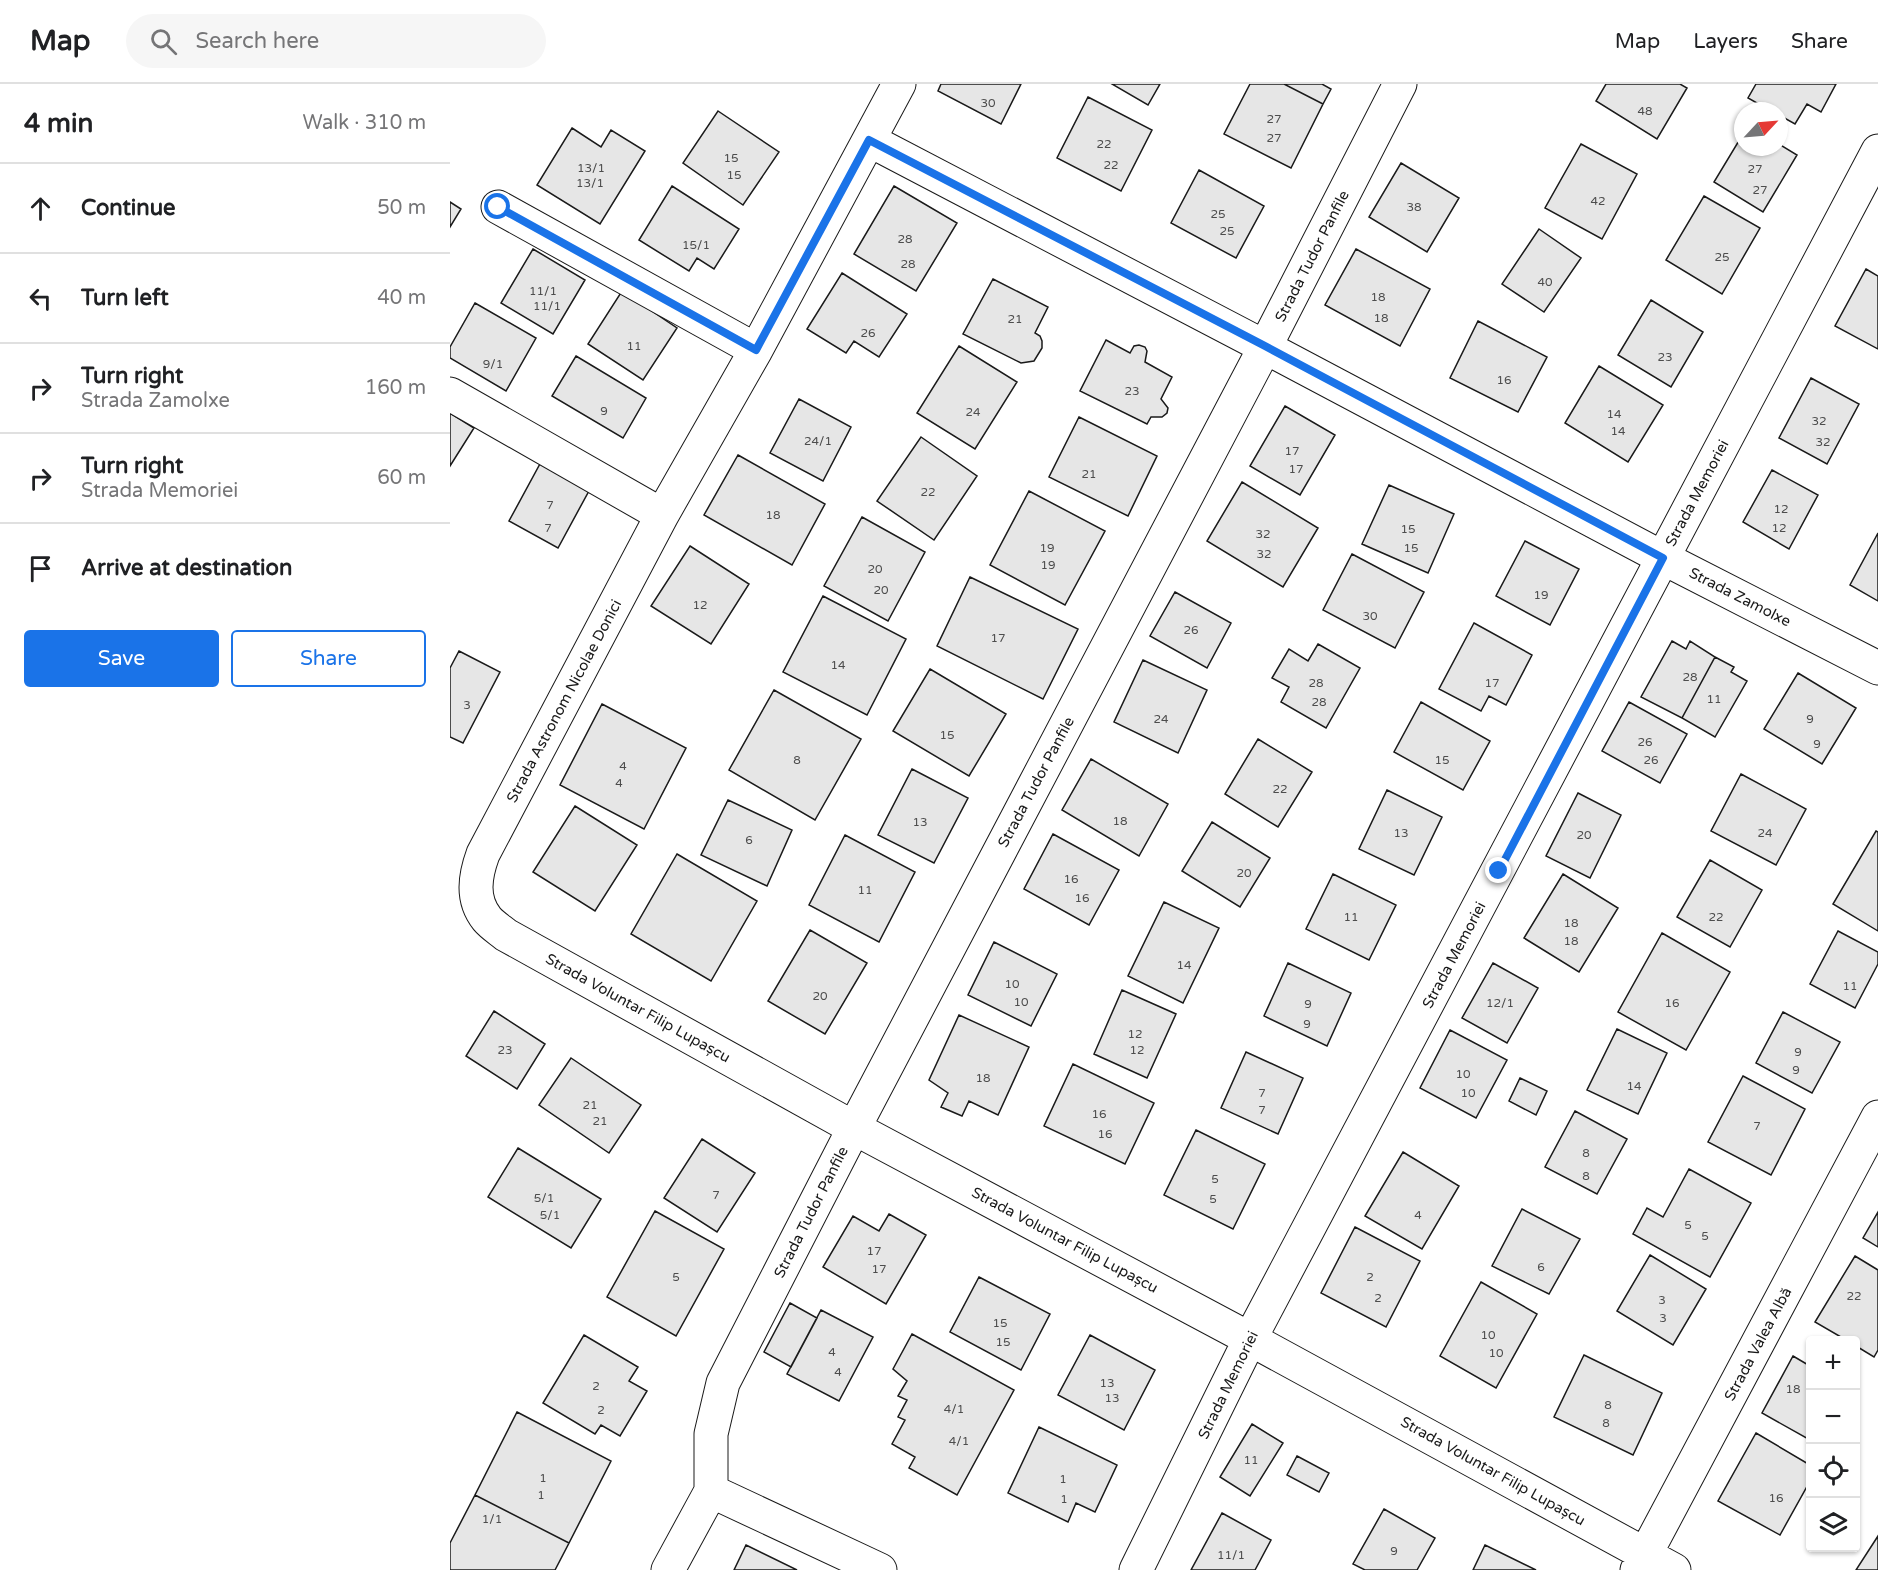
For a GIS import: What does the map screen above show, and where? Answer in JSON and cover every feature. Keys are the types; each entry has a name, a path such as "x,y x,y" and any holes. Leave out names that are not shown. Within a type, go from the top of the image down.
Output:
{"street":[{"name":"Strada Astronom Nicolae Donici","path":"476,891 476,874 483,854 662,515 756,350 899,84"},
{"name":"Strada Tudor Panfile","path":"668,1570 711,1491 711,1434 723,1383 1400,84"},
{"name":"Strada Zamolxe","path":"869,140 1265,346 1663,558 1878,668"},
{"name":"Strada Memoriei","path":"1136,1570 1250,1339 1878,151"},
{"path":"498,207 756,350"},
{"path":"450,394 662,515"},
{"name":"Strada Voluntar Filip Lupașcu","path":"476,891 479,905 488,920 506,935 854,1128 1250,1339 1653,1565"},
{"name":"Strada Valea Albă","path":"1653,1565 1878,1117"},
{"path":"711,1491 880,1570"}],"building":[{"path":"941,84 1021,84 1001,124 938,91"},
{"path":"1112,84 1160,84 1148,105"},
{"path":"1250,84 1284,84 1323,104 1291,168 1224,134"},
{"path":"1284,84 1322,84 1331,89 1323,104"},
{"path":"1606,84 1680,84 1687,88 1657,139 1596,101"},
{"path":"1756,84 1836,84 1821,112 1807,104 1795,124 1788,120 1788,102 1755,102 1748,98"},
{"path":"1088,97 1152,130 1121,191 1057,158"},
{"path":"718,111 779,152 743,205 683,163"},
{"path":"572,128 601,147 611,130 645,151 600,224 537,185"},
{"path":"1581,144 1637,174 1602,239 1545,208"},
{"path":"1734,149 1734,156 1788,156 1788,150 1797,155 1763,212 1714,182"},
{"path":"1401,163 1459,198 1427,252 1369,217"},
{"path":"1199,170 1264,206 1236,258 1171,223"},
{"path":"672,186 739,229 714,269 697,258 689,271 639,240"},
{"path":"894,186 957,223 916,291 854,254"},
{"path":"1704,196 1760,228 1722,294 1666,260"},
{"path":"450,202 461,209 450,227"},
{"path":"1539,229 1581,258 1544,312 1502,284"},
{"path":"533,249 585,280 553,334 501,303"},
{"path":"1356,249 1430,289 1400,346 1325,305"},
{"path":"1866,269 1878,276 1878,349 1835,326"},
{"path":"842,273 907,314 879,357 854,341 846,353 807,329"},
{"path":"993,279 1048,307 1035,333 1040,336 1042,348 1034,361 1021,363 963,334"},
{"path":"622,291 677,328 643,380 588,344"},
{"path":"1651,300 1703,332 1671,387 1618,355"},
{"path":"475,303 536,338 506,391 450,358 450,347"},
{"path":"1478,321 1547,357 1518,412 1450,378"},
{"path":"1106,340 1130,353 1134,346 1145,347 1147,351 1145,362 1172,377 1161,399 1168,408 1167,413 1162,417 1151,417 1147,424 1080,391"},
{"path":"959,346 1017,382 975,449 917,413"},
{"path":"576,356 646,398 623,438 552,396"},
{"path":"1599,366 1663,405 1628,462 1565,423"},
{"path":"1811,378 1859,404 1827,464 1779,438"},
{"path":"799,399 851,427 823,481 770,453"},
{"path":"1285,406 1335,435 1300,495 1250,466"},
{"path":"450,413 474,428 450,466"},
{"path":"1079,417 1157,456 1128,516 1049,477"},
{"path":"921,437 977,476 934,540 877,501"},
{"path":"738,455 825,504 792,565 704,515"},
{"path":"541,462 590,489 558,548 509,521"},
{"path":"1772,470 1818,495 1789,549 1743,522"},
{"path":"1242,482 1318,528 1283,587 1207,541"},
{"path":"1389,485 1454,514 1428,573 1362,544"},
{"path":"1029,491 1105,531 1065,605 990,565"},
{"path":"862,517 925,552 888,621 824,586"},
{"path":"1878,533 1878,601 1850,585"},
{"path":"1525,541 1579,569 1550,625 1496,596"},
{"path":"690,546 749,584 711,644 651,606"},
{"path":"1352,554 1424,592 1395,648 1323,610"},
{"path":"970,577 1078,629 1043,699 937,646"},
{"path":"1175,592 1231,623 1207,668 1150,636"},
{"path":"823,596 906,639 867,715 783,672"},
{"path":"1474,623 1532,655 1506,705 1489,696 1481,711 1439,689"},
{"path":"1672,641 1686,649 1690,641 1715,657 1682,718 1641,697"},
{"path":"1318,644 1360,668 1326,728 1281,702 1289,687 1272,678 1289,649 1308,661"},
{"path":"459,651 500,672 463,743 450,737 450,668"},
{"path":"1715,657 1734,667 1731,672 1747,681 1715,737 1682,718"},
{"path":"1143,660 1207,690 1178,753 1114,722"},
{"path":"930,669 1006,714 969,776 893,731"},
{"path":"1798,673 1856,708 1822,764 1764,729"},
{"path":"774,690 861,739 815,820 729,770"},
{"path":"1421,702 1490,741 1463,790 1394,752"},
{"path":"1629,702 1687,734 1660,783 1602,751"},
{"path":"602,704 686,748 644,829 560,785"},
{"path":"1258,739 1312,772 1278,827 1225,794"},
{"path":"1091,759 1168,804 1139,856 1062,810"},
{"path":"912,769 968,798 934,863 878,835"},
{"path":"1741,774 1806,809 1776,865 1711,831"},
{"path":"1387,790 1442,817 1414,875 1359,849"},
{"path":"1578,793 1621,815 1590,878 1546,856"},
{"path":"728,800 792,830 767,886 701,855"},
{"path":"575,806 637,845 595,911 533,872"},
{"path":"1212,822 1270,858 1240,907 1182,871"},
{"path":"1876,831 1878,832 1878,931 1833,904"},
{"path":"1053,834 1119,870 1089,925 1024,889"},
{"path":"845,835 915,872 879,942 809,905"},
{"path":"677,854 757,901 711,981 631,934"},
{"path":"1710,860 1762,890 1730,947 1677,917"},
{"path":"1333,874 1396,905 1369,960 1306,929"},
{"path":"1563,874 1618,908 1579,972 1524,938"},
{"path":"1164,902 1219,928 1183,1003 1128,976"},
{"path":"810,930 867,963 825,1034 768,1001"},
{"path":"1838,931 1878,952 1878,964 1855,1008 1810,984"},
{"path":"1662,933 1730,972 1686,1050 1618,1012"},
{"path":"994,942 1057,974 1031,1026 968,995"},
{"path":"1288,963 1351,993 1327,1046 1264,1016"},
{"path":"1493,963 1538,988 1507,1043 1462,1018"},
{"path":"1122,990 1176,1014 1147,1078 1094,1054"},
{"path":"494,1011 545,1044 517,1089 466,1056"},
{"path":"1783,1012 1840,1042 1812,1093 1756,1063"},
{"path":"959,1015 1029,1047 998,1115 969,1101 962,1116 941,1107 948,1093 929,1080"},
{"path":"1617,1029 1667,1053 1638,1114 1587,1090"},
{"path":"1450,1030 1507,1060 1476,1118 1420,1088"},
{"path":"1246,1052 1303,1078 1278,1134 1221,1108"},
{"path":"571,1058 641,1105 609,1153 539,1105"},
{"path":"1073,1064 1154,1103 1125,1164 1044,1126"},
{"path":"1743,1076 1805,1109 1771,1175 1708,1142"},
{"path":"1520,1078 1547,1091 1536,1115 1509,1101"},
{"path":"1575,1111 1627,1139 1597,1194 1545,1167"},
{"path":"1196,1130 1265,1164 1233,1229 1164,1195"},
{"path":"702,1139 755,1173 717,1232 664,1198"},
{"path":"518,1148 601,1199 571,1248 488,1197"},
{"path":"1403,1152 1459,1186 1422,1249 1365,1216"},
{"path":"1689,1169 1751,1203 1710,1277 1633,1234 1647,1208 1663,1217"},
{"path":"1522,1209 1580,1239 1549,1294 1492,1266"},
{"path":"655,1211 724,1249 676,1336 607,1297"},
{"path":"1878,1212 1878,1247 1863,1238"},
{"path":"889,1214 926,1235 886,1304 823,1267 853,1216 879,1231"},
{"path":"1355,1227 1420,1261 1386,1327 1321,1293"},
{"path":"1650,1255 1706,1289 1673,1345 1617,1311"},
{"path":"1855,1256 1878,1270 1878,1350 1874,1357 1860,1348 1860,1336 1839,1336 1815,1322"},
{"path":"979,1277 1050,1314 1021,1370 950,1332"},
{"path":"1481,1282 1537,1314 1496,1388 1440,1356"},
{"path":"790,1303 817,1318 791,1367 764,1352"},
{"path":"821,1310 873,1337 839,1401 787,1374"},
{"path":"912,1334 1014,1390 957,1495 909,1468 915,1457 892,1444 905,1420 898,1417 907,1400 898,1396 907,1381 893,1369"},
{"path":"584,1335 638,1367 629,1381 647,1391 620,1436 601,1425 595,1434 543,1403"},
{"path":"1090,1335 1155,1370 1124,1430 1058,1395"},
{"path":"1584,1355 1662,1393 1633,1455 1554,1417"},
{"path":"1793,1356 1806,1364 1806,1438 1762,1413"},
{"path":"517,1412 611,1461 569,1543 475,1495"},
{"path":"1252,1424 1283,1443 1250,1496 1220,1477"},
{"path":"1039,1427 1117,1465 1095,1512 1076,1503 1068,1522 1008,1493"},
{"path":"1756,1433 1806,1463 1806,1488 1780,1535 1718,1501"},
{"path":"1297,1456 1329,1473 1319,1492 1287,1475"},
{"path":"475,1495 569,1543 555,1570 450,1570 450,1543"},
{"path":"1384,1509 1435,1538 1417,1570 1365,1570 1353,1564"},
{"path":"1222,1513 1271,1540 1255,1570 1191,1570"},
{"path":"1878,1536 1878,1570 1856,1570"},
{"path":"746,1545 797,1570 734,1570"},
{"path":"1485,1545 1536,1570 1473,1570"}],"route":[{"path":"498,207 756,350 869,140 1265,346 1663,558 1499,871"}]}
